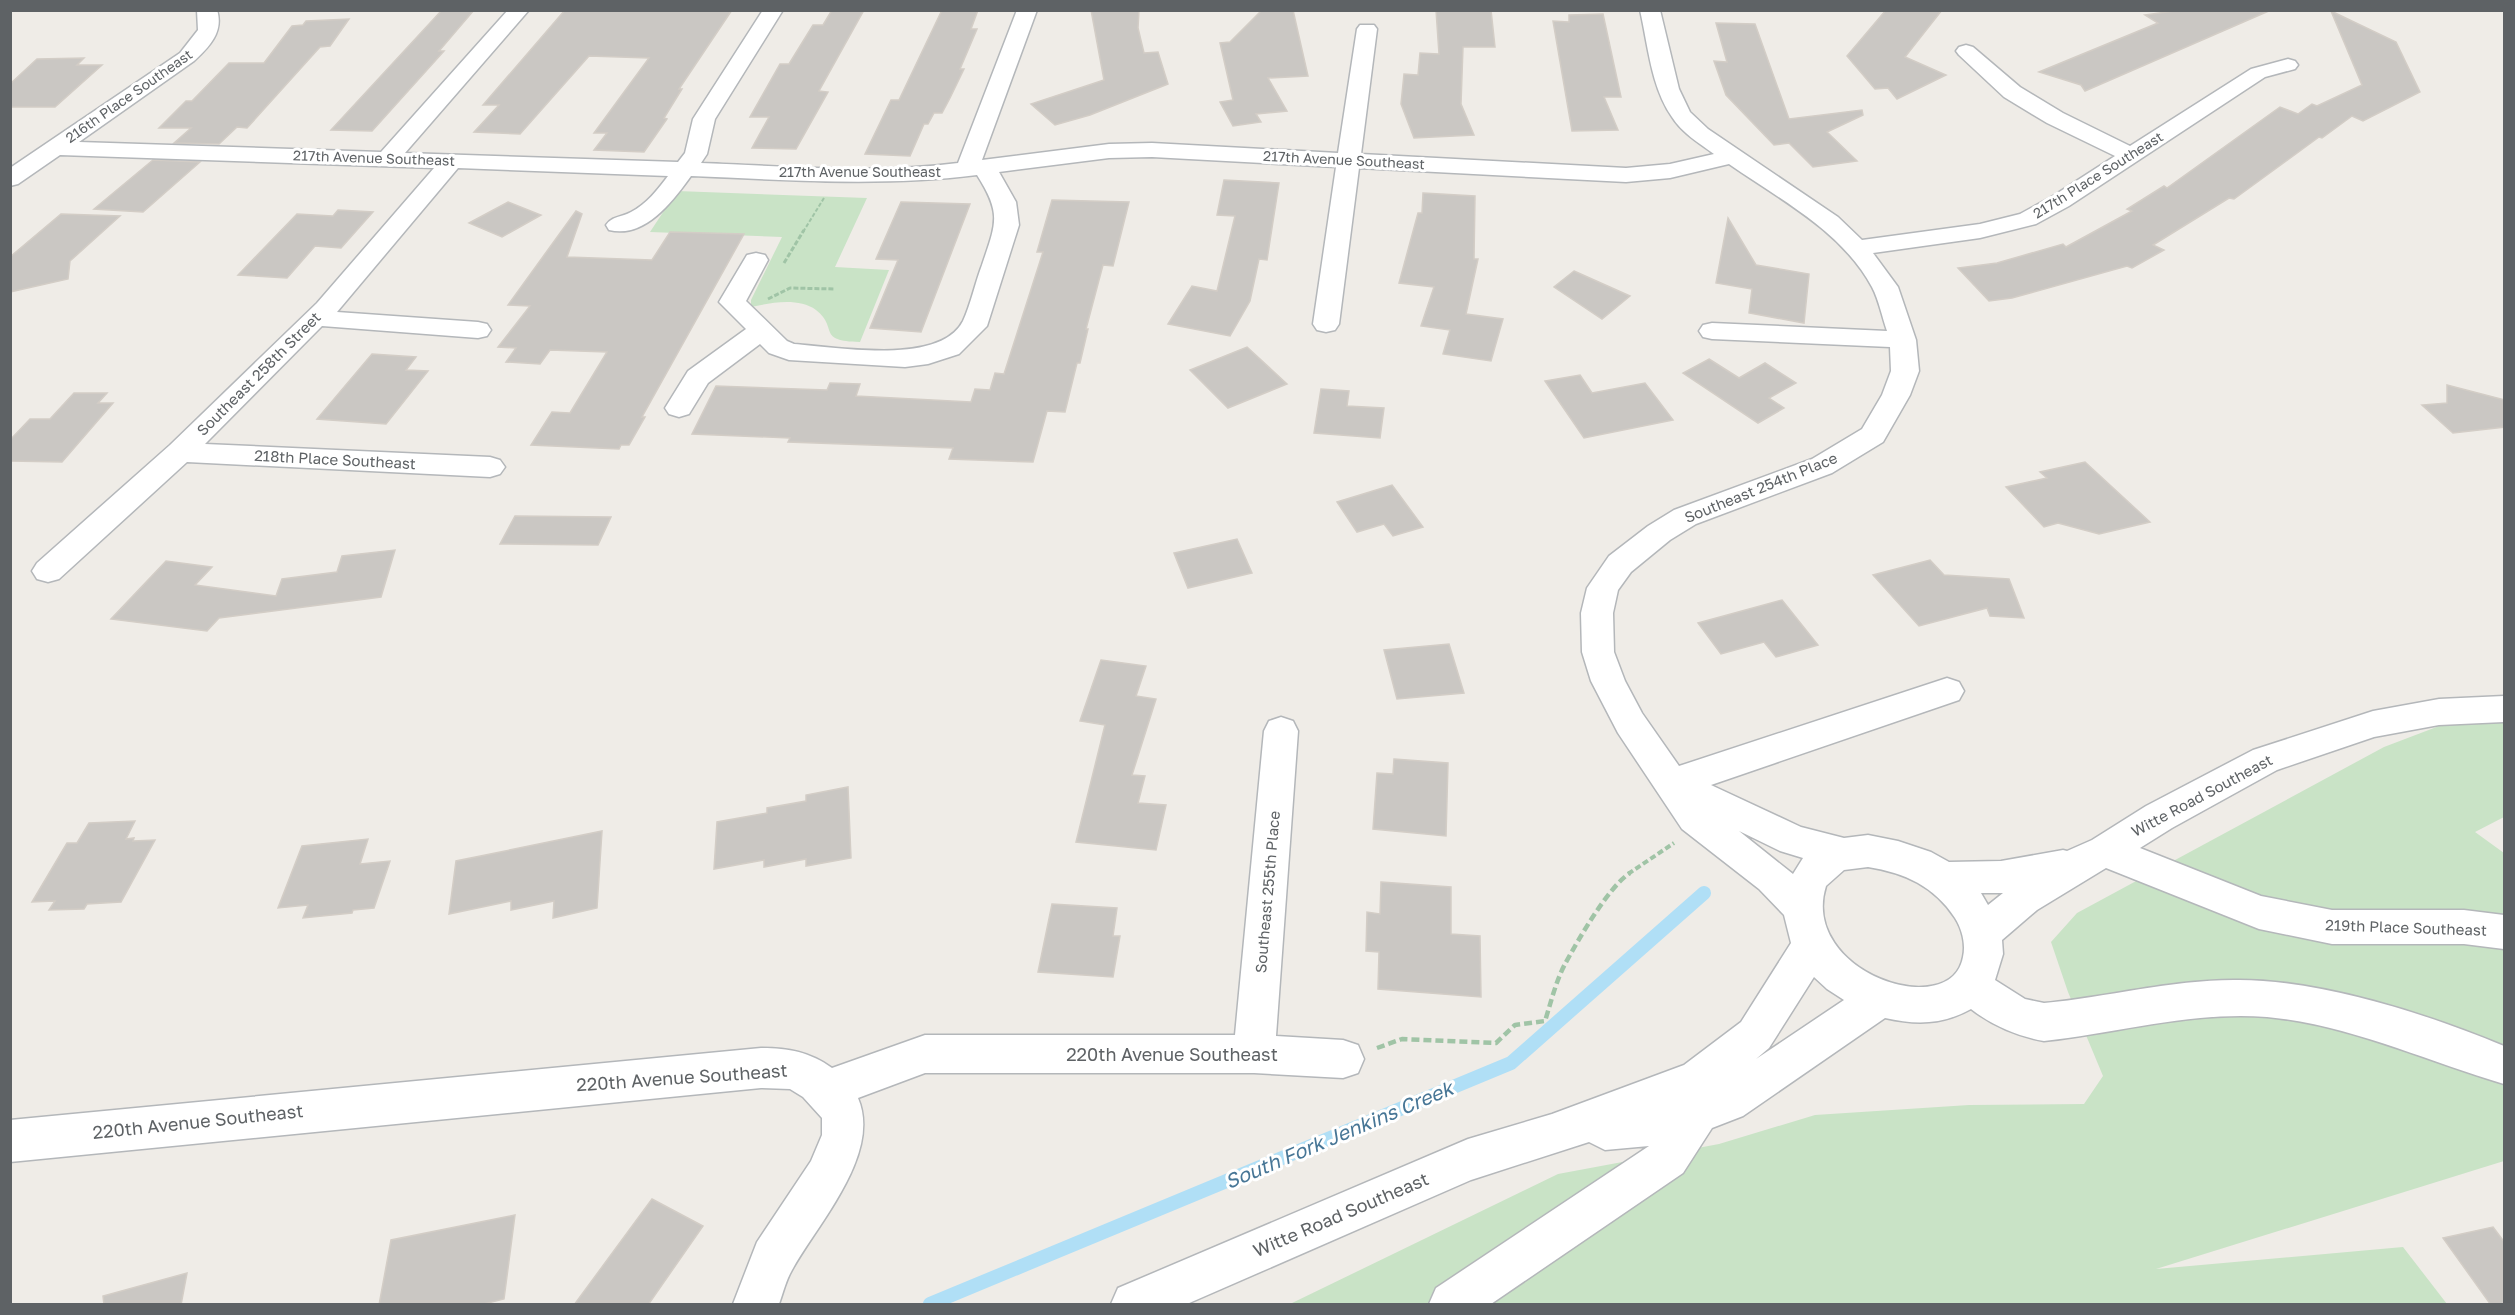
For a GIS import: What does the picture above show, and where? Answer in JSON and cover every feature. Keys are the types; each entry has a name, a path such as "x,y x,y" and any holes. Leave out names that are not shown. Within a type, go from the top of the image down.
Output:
{"street":[{"name":"216th Place Southeast","path":"10,179 187,57 204,40 209,30 212,21 207,10"},
{"path":"388,158 519,10"},
{"path":"618,225 640,217 663,199 696,154 704,119 773,10"},
{"path":"756,260 732,302 778,346 789,352 905,359 928,356 950,348 974,326 1007,225 1008,214 1005,204 976,168 1027,10"},
{"name":"Southeast 254th Place","path":"1650,10 1668,89 1681,115 1700,134 1829,222 1856,248 1885,287 1903,340 1905,371 1896,395 1873,435 1822,466 1685,518 1659,533 1620,564 1603,588 1597,613 1598,652 1608,681 1630,723 1695,818 1772,878 1801,907"},
{"path":"1326,324 1366,29"},
{"path":"1966,51 2012,92 2055,118 2131,155"},
{"name":"217th Place Southeast","path":"1856,248 1980,231 2028,219 2061,201 2258,73 2288,64"},
{"name":"217th Avenue Southeast","path":"56,148 838,174 929,174 1109,151 1152,150 1626,175 1662,172 1733,156"},
{"name":"Southeast 258th Street","path":"48,571 180,452 316,318 452,161"},
{"path":"316,318 478,330"},
{"path":"679,408 698,377 762,330"},
{"path":"1712,331 1903,340"},
{"name":"218th Place Southeast","path":"180,452 490,467"},
{"path":"1673,783 1947,691"},
{"name":"Witte Road Southeast","path":"1982,934 2024,898 2159,817 2265,760 2373,724 2439,712 2505,709"},
{"name":"Southeast 255th Place","path":"1254,1054 1281,731"},
{"name":"Southeast 254th Place","path":"1673,783 1793,840 1844,854"},
{"path":"1868,851 1893,854 1918,864 1942,878 1960,895 1974,913 1982,934 1983,962 1971,985 1961,994 1932,1005 1916,1006 1880,999 1853,986 1830,967 1812,945 1806,932 1801,907 1807,881 1816,869 1844,854 1868,851"},
{"name":"Witte Road Southeast","path":"1942,878 2001,877 2092,857"},
{"name":"219th Place Southeast","path":"2092,857 2259,912 2332,927 2464,927 2505,932"},
{"name":"Witte Road Southeast","path":"1134,1305 1468,1160 1552,1135 1628,1108 1699,1079 1755,1035 1812,945"},
{"path":"1971,985 2003,1010 2025,1020 2044,1022 2183,1001 2265,999 2326,1009 2505,1065"},
{"name":"Witte Road Southeast","path":"1552,1135 1668,1123 1728,1102 1880,999"},
{"name":"220th Avenue Southeast","path":"10,1141 761,1068 794,1068 812,1076 827,1090 925,1054 1254,1054 1343,1059"},
{"path":"756,1305 774,1258 827,1176 843,1135 843,1112 827,1090"},
{"path":"1452,1305 1668,1158 1698,1112"}],"path":[{"path":"782,265 838,174"},
{"path":"760,304 790,288 834,289"},
{"path":"762,330 757,312 765,294"},
{"path":"1343,1059 1402,1040 1496,1043 1515,1025 1545,1021 1564,965 1622,878 1676,842 1684,848"}],"green space":[{"path":"677,191 867,198 835,267 889,270 860,342 846,341 833,336 823,317 816,310 801,303 784,302 751,307 751,300 782,237 650,232"},
{"path":"2504,709 2504,817 2475,832 2504,853 2504,1161 2156,1269 2403,1247 2447,1304 1290,1304 1558,1174 1719,1144 1815,1115 1969,1105 2084,1104 2103,1076 2068,992 2051,942 2077,913 2384,747 2455,720"}],"building":[{"path":"442,10 474,10 439,51 444,51 372,131 331,130"},
{"path":"565,10 732,10 679,89 682,89 664,118 667,119 644,152 594,150 607,133 594,133 649,58 589,56 520,134 474,132 499,105 483,105"},
{"path":"832,10 864,10 819,91 828,92 796,149 752,148 769,117 750,117 780,64 789,64 813,25 823,25"},
{"path":"942,10 978,10 971,29 977,29 960,69 964,69 942,113 934,113 928,124 924,124 910,156 865,154 891,100 899,100"},
{"path":"1091,10 1139,10 1138,28 1144,53 1158,52 1168,84 1090,115 1055,125 1031,104 1104,80"},
{"path":"1262,10 1293,10 1308,76 1268,78 1287,111 1256,114 1261,122 1233,126 1220,102 1233,100 1220,43 1230,42"},
{"path":"1436,10 1491,10 1495,47 1463,47 1461,104 1474,135 1414,138 1401,104 1404,74 1418,75 1420,53 1439,54"},
{"path":"1886,10 1942,10 1905,57 1946,75 1897,99 1888,88 1875,89 1847,56"},
{"path":"2181,10 2271,10 2085,91 2081,85 2039,72 2158,23 2145,15"},
{"path":"2331,11 2396,42 2420,92 2363,121 2352,116 2322,138 2319,137 2234,199 2229,198 2153,245 2164,250 2132,268 2127,266 2012,298 1989,301 1958,268 1997,263 2063,244 2066,247 2132,211 2127,209 2164,186 2167,188 2280,107 2298,114 2312,104 2317,106 2362,85"},
{"path":"1603,14 1621,97 1604,97 1618,130 1572,131 1553,21 1569,22 1569,15"},
{"path":"349,19 330,46 320,47 247,128 237,127 219,144 174,143 191,128 159,128 186,101 192,101 229,63 264,63 292,26 303,25 306,21"},
{"path":"1716,23 1755,24 1789,119 1862,110 1863,115 1827,132 1857,161 1813,167 1789,143 1774,145 1726,95 1714,61 1727,62"},
{"path":"84,58 77,65 102,65 55,107 10,107 10,84 37,59"},
{"path":"153,160 200,162 143,212 94,209"},
{"path":"1224,180 1279,183 1267,260 1259,259 1250,301 1230,336 1168,324 1192,286 1217,291 1235,216 1217,215"},
{"path":"1423,193 1475,196 1474,259 1478,259 1466,314 1503,319 1491,361 1443,354 1450,330 1421,326 1434,287 1399,283 1418,213 1422,213"},
{"path":"1052,200 1129,202 1113,266 1103,265 1086,329 1088,329 1080,363 1077,363 1065,412 1047,411 1033,462 949,459 953,448 788,442 790,438 692,434 716,386 827,390 830,383 860,384 856,396 971,402 975,389 990,390 995,373 1004,374 1043,252 1037,252"},
{"path":"508,202 541,215 502,237 469,223"},
{"path":"901,202 970,204 921,332 870,328 898,260 876,259"},
{"path":"338,210 373,212 341,248 315,246 287,278 238,275 297,214 333,216"},
{"path":"576,211 582,214 567,257 652,260 670,232 744,234 642,417 645,417 629,445 621,445 619,449 531,445 552,412 570,413 607,352 550,350 540,364 506,362 516,348 498,347 530,306 508,305"},
{"path":"61,214 120,216 70,261 68,279 10,292 10,257"},
{"path":"1728,218 1756,265 1809,274 1804,323 1749,313 1752,289 1716,283"},
{"path":"1574,271 1630,296 1602,319 1554,287"},
{"path":"1247,347 1287,384 1228,408 1190,370"},
{"path":"372,354 416,357 406,370 428,371 386,424 317,419"},
{"path":"1709,359 1739,378 1765,363 1796,383 1769,398 1784,408 1758,423 1683,373"},
{"path":"1580,375 1592,393 1645,383 1673,420 1584,438 1545,381"},
{"path":"2447,385 2505,400 2505,427 2453,433 2422,405 2447,403"},
{"path":"1321,389 1349,391 1347,406 1384,408 1380,438 1314,433"},
{"path":"74,393 107,393 98,403 113,403 62,462 10,461 10,440 30,419 50,419"},
{"path":"2085,462 2150,522 2099,534 2058,523 2044,527 2006,487 2047,478 2040,472"},
{"path":"1392,485 1423,527 1393,536 1384,524 1357,532 1337,502"},
{"path":"515,516 611,517 598,545 500,544"},
{"path":"1237,539 1252,573 1188,588 1174,553"},
{"path":"395,550 381,597 219,618 207,631 111,619 166,561 212,567 195,585 276,596 282,579 337,572 342,556"},
{"path":"1930,560 1944,575 2009,579 2024,618 1990,616 1987,608 1919,626 1873,575"},
{"path":"1782,600 1818,645 1776,657 1764,642 1721,654 1698,623"},
{"path":"1449,644 1464,693 1397,699 1384,650"},
{"path":"1101,660 1146,666 1136,696 1156,699 1132,775 1145,776 1138,803 1166,805 1156,850 1076,842 1105,725 1080,721"},
{"path":"1394,759 1448,763 1446,836 1373,829 1377,773 1393,774"},
{"path":"848,787 851,858 806,866 806,859 764,867 764,860 714,869 717,822 767,813 767,808 806,801 806,795"},
{"path":"135,821 126,839 155,840 121,902 87,904 84,909 49,910 55,901 32,902 67,843 77,843 89,823"},
{"path":"602,831 597,908 553,918 554,901 511,910 511,901 449,914 456,861"},
{"path":"368,839 360,864 390,861 374,908 353,910 352,913 303,918 308,905 278,908 302,846"},
{"path":"1381,882 1451,887 1451,934 1480,936 1481,997 1378,989 1379,952 1366,951 1367,912 1380,914"},
{"path":"1052,904 1117,908 1113,936 1120,936 1113,977 1038,972"},
{"path":"652,1199 703,1226 648,1305 574,1305"},
{"path":"515,1215 504,1299 480,1305 379,1305 391,1240"},
{"path":"2493,1227 2505,1243 2505,1305 2491,1305 2443,1238"},
{"path":"187,1273 181,1305 104,1305 103,1296"}],"waterway":[{"name":"South Fork Jenkins Creek","path":"930,1304 1511,1063 1704,893"}]}
